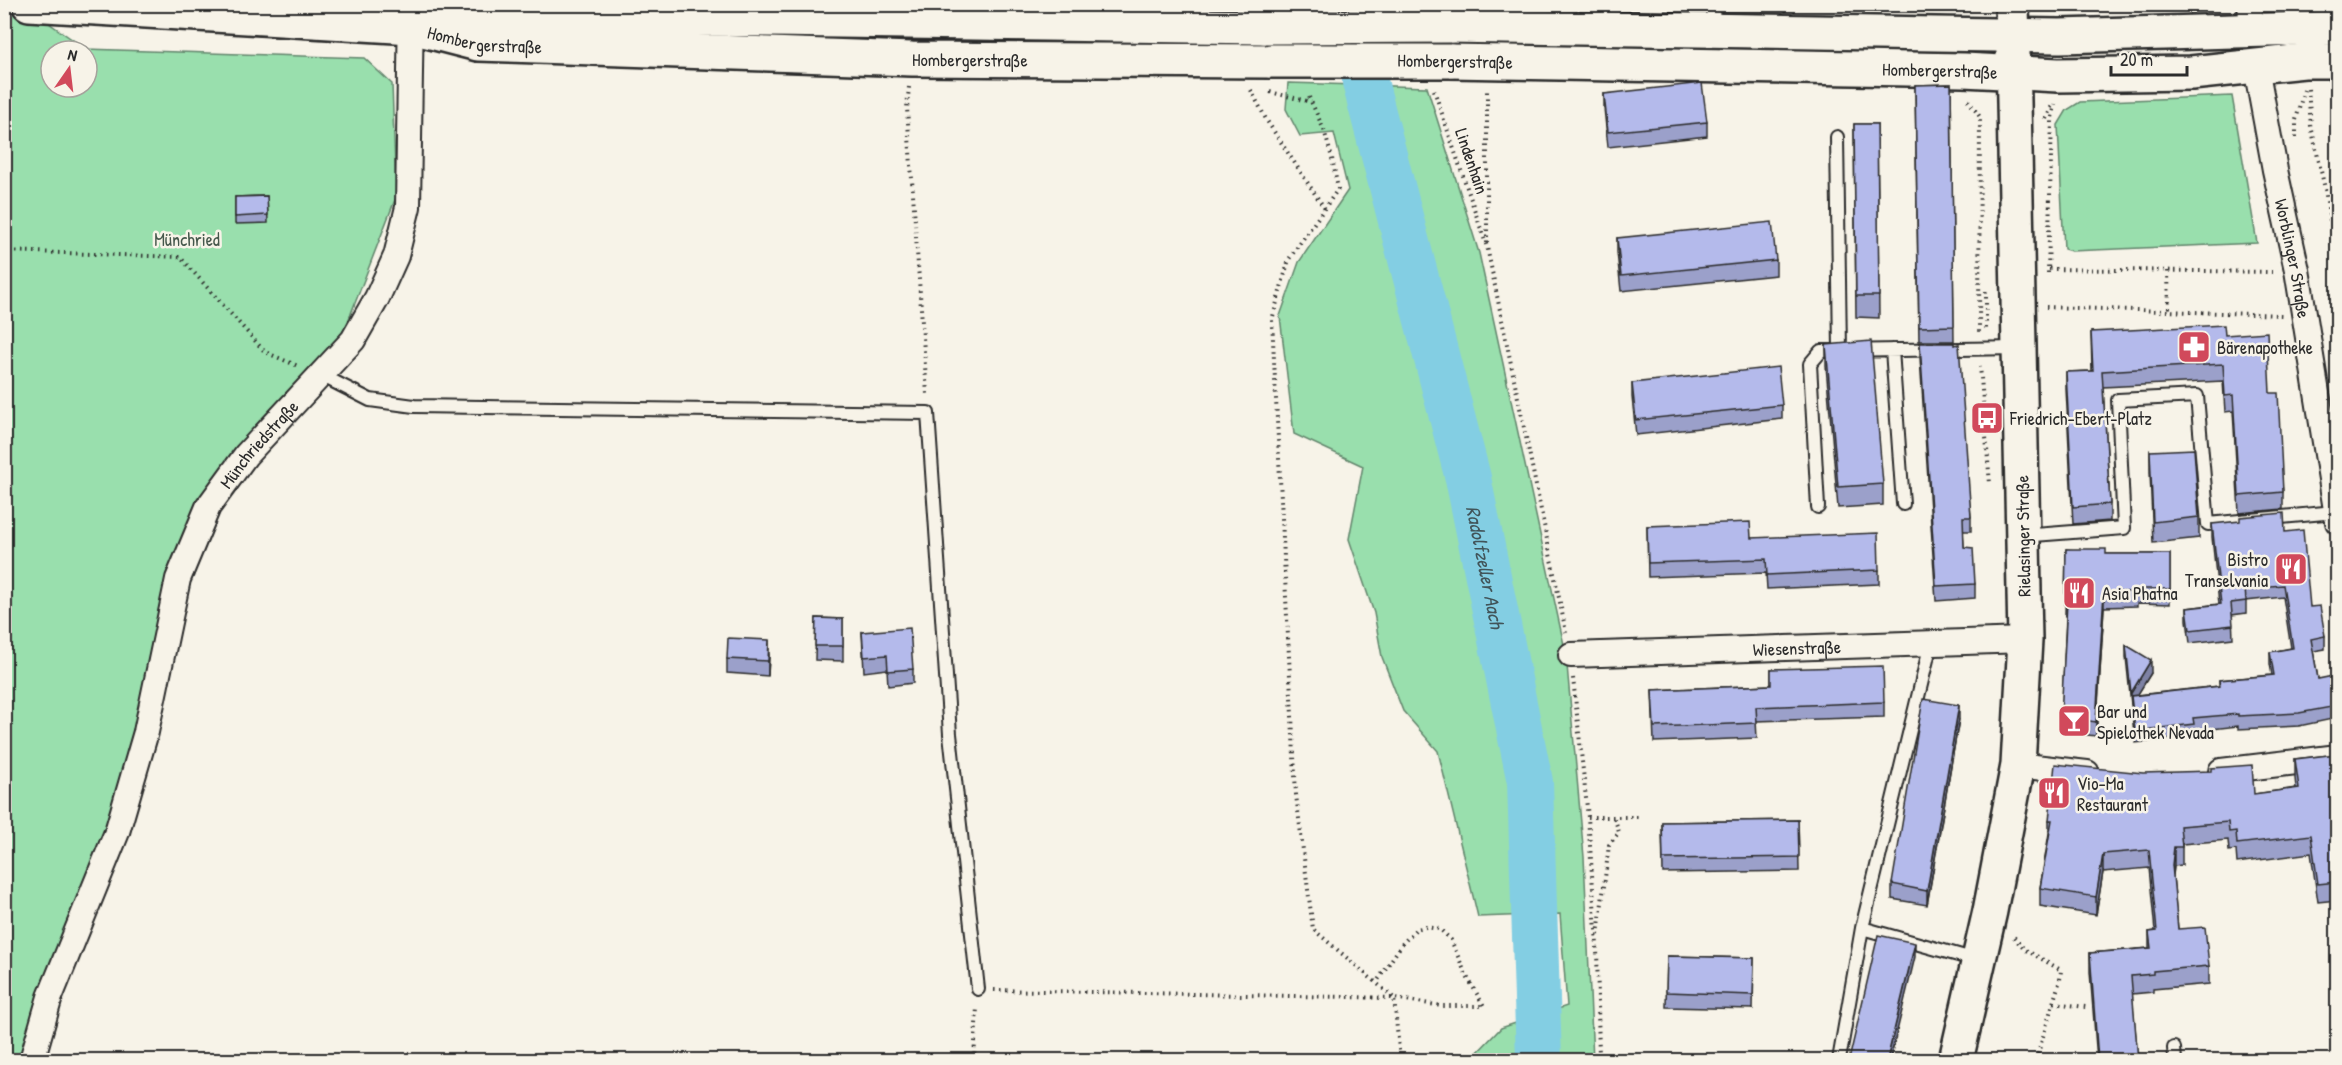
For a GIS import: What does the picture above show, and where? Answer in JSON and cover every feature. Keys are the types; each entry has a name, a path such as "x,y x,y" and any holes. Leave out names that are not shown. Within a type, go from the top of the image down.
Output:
{"main road":[{"path":"29,4 412,16"},
{"name":"Hombergerstraße","path":"412,16 1265,27 1461,19 1714,17 2012,19"},
{"name":"Hombergerstraße","path":"412,16 477,44 912,59 1271,61 1441,72 1964,70 2012,73"},
{"path":"2012,19 2060,36 2251,18 2337,28"},
{"name":"Rielasinger Straße","path":"1956,1060 1990,911 2018,765 2025,640 2012,19"},
{"path":"2012,73 2058,75 2191,73 2337,61"}],"street":[{"name":"Münchriedstraße","path":"32,1060 50,997 117,832 146,732 178,579 208,507 246,454 353,340 377,298 396,256 408,207 412,16"},
{"name":"Worblinger Straße","path":"2256,67 2297,270 2336,517"},
{"name":"Wiesenstraße","path":"1571,655 2025,640"},
{"path":"2199,773 2337,757"},
{"path":"2018,765 2108,774"}],"lane":[{"path":"1837,137 1840,351"},
{"path":"1818,507 1810,364 1821,351 2019,348"},
{"path":"1892,350 1903,504"},
{"path":"321,375 370,400 414,406 928,413 950,734 978,989"},
{"path":"2023,536 2124,528 2118,400 2197,396 2208,524 2336,517"},
{"path":"1839,1060 1862,927 1931,643"},
{"path":"1862,927 1978,961"}],"path":[{"name":"Lindenhain","path":"1441,72 1487,247 1487,81"},
{"path":"1325,209 1268,121 1249,87 1310,100 1324,130 1338,189 1325,209 1289,259 1272,320 1296,795 1313,929 1394,998 1400,1060"},
{"path":"2307,89 2311,126 2325,189 2337,271"},
{"path":"1962,94 1980,117 1985,141 1986,222"},
{"path":"907,108 928,413"},
{"path":"1980,117 1983,348 1991,489"},
{"path":"2046,118 2052,118"},
{"path":"4,251 180,257 265,352 321,375"},
{"path":"2018,271 2273,272 2297,270"},
{"path":"2168,271 2169,310"},
{"path":"1983,348 1986,279"},
{"path":"2019,306 2304,316"},
{"path":"1588,817 1639,817"},
{"path":"1597,945 1609,845 1619,832 1614,817"},
{"path":"1990,911 2024,949 2061,970 2054,1003 2036,1060"},
{"path":"974,1060 978,989 1394,998 1442,1006 1484,1006 1466,975 1451,940 1440,929 1426,927 1416,930 1402,944 1376,983"},
{"path":"2054,1003 2086,1007"}],"green space":[{"name":"Münchried","path":"5,5 23,5 72,39 39,39 39,99 99,99 99,49 364,58 392,84 396,197 345,329 205,506 141,732 29,1060 5,1060"},
{"path":"1288,83 1427,87 1479,253 1566,654 1584,857 1593,1060 1470,1060 1501,1028 1567,1006 1560,914 1478,917 1438,751 1403,711 1382,657 1374,613 1349,539 1363,466 1294,434 1280,316 1299,262 1348,190 1334,133 1300,136 1286,109"},
{"path":"2232,96 2257,243 2071,251 2064,249 2058,125 2067,110 2080,102"}],"building":[{"path":"1702,83 1707,122 1608,132 1604,94"},
{"path":"1951,84 1954,326 1919,327 1915,85"},
{"path":"1854,124 1877,124 1879,296 1856,296"},
{"path":"267,196 268,215 235,217 235,197"},
{"path":"1772,222 1776,260 1621,276 1617,238"},
{"path":"2224,325 2225,335 2267,332 2270,393 2278,393 2283,492 2239,496 2233,395 2225,396 2223,364 2102,371 2110,504 2073,507 2066,372 2093,371 2091,332"},
{"path":"1871,341 1883,484 1838,487 1826,345"},
{"path":"1920,343 1959,344 1971,517 1963,517 1964,547 1973,548 1975,584 1936,586"},
{"path":"1778,367 1782,405 1636,420 1632,383"},
{"path":"2194,449 2199,517 2153,522 2150,451"},
{"path":"2284,513 2285,532 2303,530 2310,607 2320,606 2325,636 2311,639 2318,679 2333,676 2337,706 2299,713 2238,716 2238,714 2193,718 2194,724 2135,731 2131,696 2220,686 2219,680 2274,675 2270,652 2293,648 2283,585 2245,588 2246,601 2231,603 2233,625 2190,630 2187,608 2221,604 2212,524 2240,521 2240,517"},
{"path":"1750,522 1751,538 1878,533 1879,570 1767,575 1766,559 1648,563 1647,526"},
{"path":"2066,549 2106,549 2106,554 2170,554 2170,589 2104,592 2096,722 2061,717 2067,602 2065,602"},
{"path":"816,618 843,619 843,646 815,646"},
{"path":"910,628 913,669 888,671 887,655 864,657 862,632"},
{"path":"728,638 769,640 768,661 727,659"},
{"path":"2126,645 2151,660 2131,693"},
{"path":"1883,666 1884,702 1756,707 1757,723 1654,727 1652,690 1771,685 1771,669"},
{"path":"1923,699 1959,705 1927,891 1892,884"},
{"path":"2337,754 2337,882 2318,884 2311,835 2237,844 2236,831 2229,832 2228,822 2180,826 2182,847 2174,847 2172,865 2178,929 2205,927 2209,966 2153,971 2153,974 2131,976 2138,1060 2098,1060 2090,953 2151,948 2149,932 2157,931 2149,850 2103,854 2096,897 2040,888 2052,820 2049,820 2055,764 2143,773 2211,771 2211,768 2252,765 2254,794 2299,788 2295,759"},
{"path":"1798,820 1799,857 1663,859 1662,822"},
{"path":"1878,935 1915,943 1887,1060 1849,1060"},
{"path":"1667,956 1754,958 1753,995 1666,992"}],"waterway":[{"name":"Radolfzeller Aach","path":"1365,82 1468,478 1530,782 1539,1060"}],"place":[{"name":"Bärenapotheke","path":"2194,347"},
{"name":"Friedrich-Ebert-Platz","path":"1987,418"},
{"name":"Bistro Transelvania","path":"2291,569"},
{"name":"Asia Phatna","path":"2079,593"},
{"name":"Bar und Spielothek Nevada","path":"2074,721"},
{"name":"Vio-Ma Restaurant","path":"2054,793"}]}
